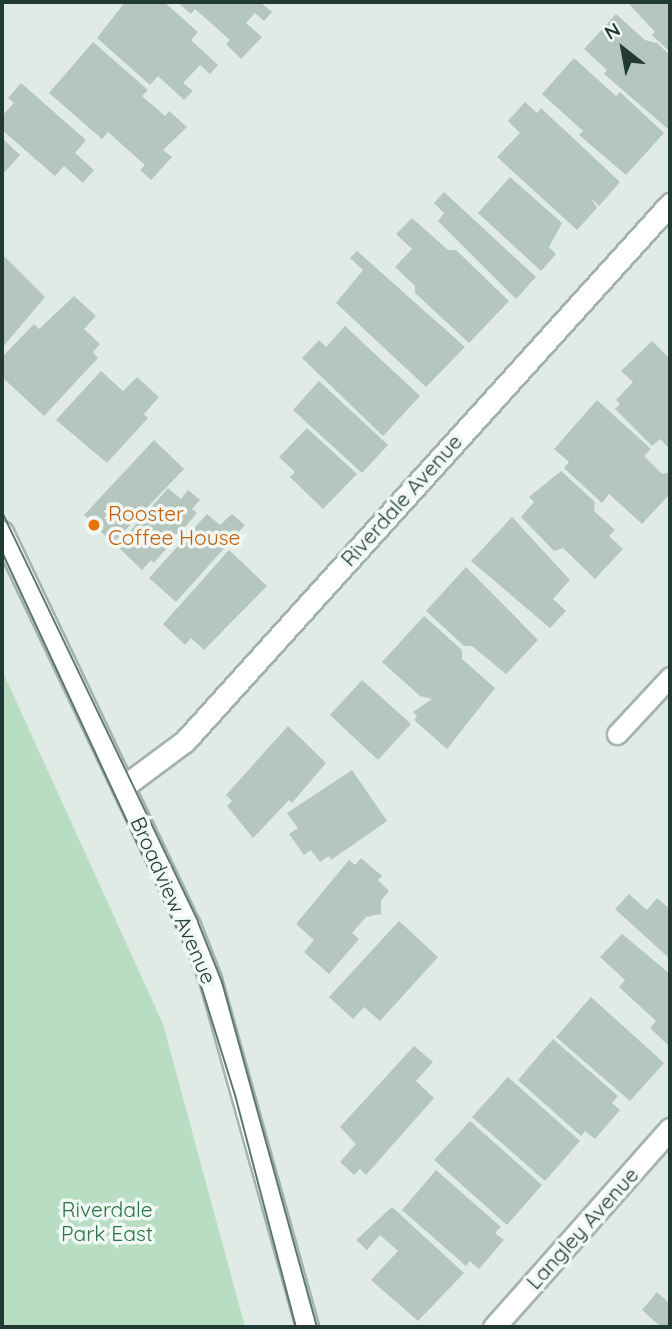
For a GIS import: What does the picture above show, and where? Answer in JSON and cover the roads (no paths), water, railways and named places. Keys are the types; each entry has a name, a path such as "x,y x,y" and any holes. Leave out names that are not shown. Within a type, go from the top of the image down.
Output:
{"street":[{"name":"Riverdale Avenue","path":"123,787 185,741 670,204"},
{"name":"Broadview Avenue","path":"2,532 123,787 210,979 307,1327"},
{"name":"Langley Avenue","path":"494,1327 670,1129"}],"lane":[{"path":"617,734 670,677"}],"tram line":[{"path":"2,512 198,922 222,982 317,1327"},
{"path":"2,552 197,973 235,1095 296,1327"}],"place":[{"name":"Rooster Coffee House","path":"94,525"}],"park label":[{"name":"Riverdale Park East","path":"107,1221"}]}
